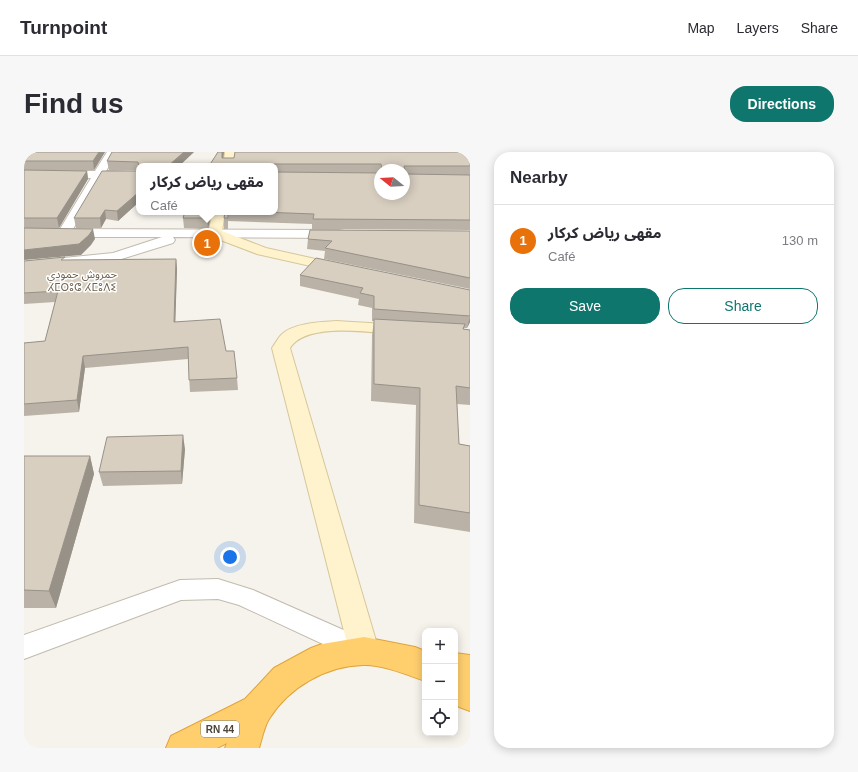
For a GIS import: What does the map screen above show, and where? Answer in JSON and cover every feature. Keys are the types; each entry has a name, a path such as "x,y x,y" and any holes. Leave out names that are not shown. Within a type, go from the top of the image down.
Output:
{"highway":[{"path":"242,748 256,710 285,678 322,658 364,651 422,664"},
{"path":"458,667 470,669"},
{"path":"458,686 464,689 470,696"},
{"name":"RN 44","path":"184,748 256,710"}],"street":[{"path":"64,233 112,152"},
{"path":"228,163 230,152"},
{"path":"24,174 136,175"},
{"path":"215,233 218,215"},
{"path":"24,233 180,235 215,233 351,234"},
{"path":"215,233 262,251 355,271"},
{"path":"24,266 115,256 149,247 180,235"},
{"path":"364,651 281,348 288,336 311,328 352,327 423,331"}],"lane":[{"path":"24,648 180,590 218,589 245,597 364,651"}],"building":[{"path":"24,152 99,152 93,161 24,161"},
{"path":"112,152 184,152 171,163 107,161"},
{"path":"218,152 222,152 222,158 234,158 235,152 470,152 470,166 211,163"},
{"path":"24,170 87,171 57,218 24,218"},
{"path":"102,171 136,171 136,195 117,211 105,210 100,218 74,218"},
{"path":"278,172 374,173 374,200 410,200 410,174 470,175 470,220 313,219 314,214 278,213"},
{"path":"184,215 208,215 207,218 183,218"},
{"path":"224,215 228,215 228,218 224,218"},
{"path":"24,228 93,229 79,244 24,250"},
{"path":"310,230 470,231 470,278 325,248 332,241 308,239"},
{"path":"65,257 61,260 176,259 174,322 220,319 226,351 234,351 237,378 189,380 188,347 83,356 77,400 24,404 24,343 45,341 58,291 24,293 24,261"},
{"path":"316,258 470,290 470,316 374,309 374,296 360,293 363,288 300,275"},
{"path":"374,319 465,324 463,329 470,330 470,388 456,386 459,444 470,446 470,513 419,505 420,388 374,384"},
{"path":"183,435 181,471 99,472 107,437"},
{"path":"24,456 90,456 49,591 24,590"}],"place":[{"name":"مقهى رياض كركار","path":"207,243"}],"district":[{"name":"حمروش حمودي ⵃⵎⵔⵓⵛ ⵃⵎⵓⴷⵉ","path":"82,280"}]}
